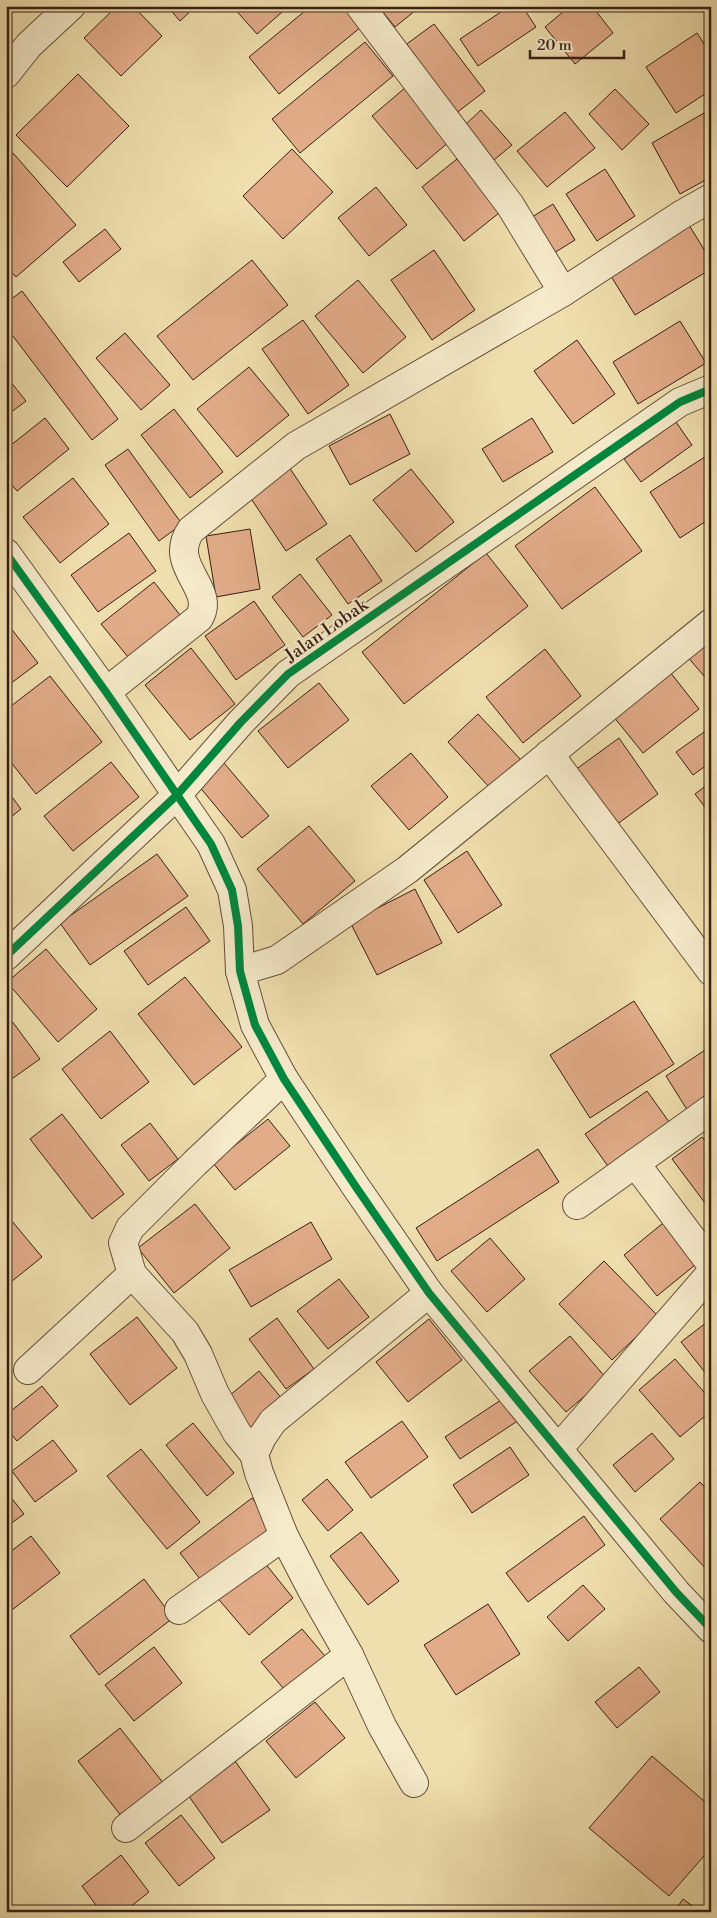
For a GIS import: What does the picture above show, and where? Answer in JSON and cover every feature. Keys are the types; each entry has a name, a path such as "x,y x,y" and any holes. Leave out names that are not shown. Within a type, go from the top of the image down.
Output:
{"street":[{"path":"6,74 30,45 71,6"},
{"path":"360,6 510,205 563,292"},
{"path":"106,692 199,618 203,611 202,598 183,555 184,541 192,530 296,446 563,292 681,215 711,198"},
{"name":"Jalan Lobak","path":"7,953 177,795 241,722 288,674 680,402 711,389"},
{"path":"6,553 106,692 211,844 232,890 238,926 240,972 255,1025 284,1079 356,1188 429,1293 676,1592 711,1630"},
{"path":"240,972 277,960 408,870 711,624"},
{"path":"549,754 711,971"},
{"path":"284,1079 195,1163 130,1228 123,1243 132,1274 185,1332 198,1354 215,1394 237,1433 254,1454 259,1473 284,1536 349,1655 382,1726 414,1783"},
{"path":"577,1205 711,1109"},
{"path":"636,1163 711,1264"},
{"path":"28,1370 132,1274"},
{"path":"558,1449 711,1274"},
{"path":"254,1454 262,1437 273,1421 429,1293"},
{"path":"179,1610 284,1536"},
{"path":"126,1828 349,1655"}],"building":[{"path":"117,6 133,6 162,36 121,76 84,38"},
{"path":"167,6 196,6 180,21"},
{"path":"232,6 289,6 257,34"},
{"path":"311,6 345,6 361,27 279,94 249,57"},
{"path":"378,6 421,6 395,27"},
{"path":"510,6 522,6 536,27 478,66 460,39"},
{"path":"570,6 592,6 613,33 575,64 545,27"},
{"path":"434,24 485,91 455,114 404,46"},
{"path":"697,33 711,55 711,90 676,113 646,67"},
{"path":"365,42 393,76 300,153 272,119"},
{"path":"78,74 129,126 67,187 16,135"},
{"path":"406,87 450,141 417,169 372,116"},
{"path":"615,89 649,124 622,150 589,114"},
{"path":"711,109 711,177 680,194 652,143"},
{"path":"481,110 512,145 494,160 464,126"},
{"path":"565,112 595,148 547,187 517,151"},
{"path":"292,149 333,192 283,239 243,196"},
{"path":"13,153 76,225 16,277 6,266 6,158"},
{"path":"457,159 499,213 464,241 422,187"},
{"path":"605,169 635,216 597,241 566,194"},
{"path":"376,187 407,225 369,256 338,218"},
{"path":"553,204 575,240 554,253 532,217"},
{"path":"689,225 711,261 711,269 635,315 609,273"},
{"path":"105,229 121,249 79,282 63,262"},
{"path":"434,250 475,310 432,340 391,280"},
{"path":"252,260 288,305 193,380 157,336"},
{"path":"358,280 406,337 363,373 315,316"},
{"path":"22,291 118,419 92,440 6,327 6,303"},
{"path":"303,320 349,385 308,414 262,349"},
{"path":"680,321 706,363 638,404 613,362"},
{"path":"125,333 170,385 141,410 96,358"},
{"path":"577,340 615,394 573,424 534,371"},
{"path":"249,367 289,415 237,457 197,409"},
{"path":"6,376 26,401 6,416"},
{"path":"174,409 223,472 190,498 141,435"},
{"path":"390,414 410,454 350,485 329,446"},
{"path":"45,418 69,449 17,491 6,478 6,449"},
{"path":"532,418 553,452 503,482 482,449"},
{"path":"676,422 692,445 641,482 624,459"},
{"path":"128,449 182,524 159,541 105,465"},
{"path":"711,453 711,518 680,538 650,492"},
{"path":"289,467 327,524 286,551 248,494"},
{"path":"411,469 454,522 416,552 373,500"},
{"path":"73,478 109,524 60,563 23,517"},
{"path":"595,487 642,551 562,609 515,546"},
{"path":"250,529 260,589 216,597 206,536"},
{"path":"129,533 156,571 98,612 71,575"},
{"path":"350,535 382,581 348,604 316,559"},
{"path":"486,553 528,606 404,704 362,652"},
{"path":"300,574 332,615 303,637 272,597"},
{"path":"154,582 180,615 128,657 101,624"},
{"path":"254,601 285,645 236,680 205,636"},
{"path":"6,622 38,663 6,687"},
{"path":"711,633 711,684 685,654"},
{"path":"191,648 235,704 190,740 145,685"},
{"path":"545,649 581,696 523,743 486,697"},
{"path":"670,672 699,709 643,753 613,716"},
{"path":"50,676 102,742 36,794 6,756 6,710"},
{"path":"319,683 349,720 288,768 258,731"},
{"path":"478,714 521,760 490,788 448,742"},
{"path":"711,727 711,762 693,775 676,752"},
{"path":"619,738 658,794 612,828 571,773"},
{"path":"411,753 448,797 409,830 371,786"},
{"path":"111,762 139,797 73,851 44,816"},
{"path":"224,763 269,816 242,838 198,785"},
{"path":"711,782 711,815 695,794"},
{"path":"6,789 21,809 6,821"},
{"path":"309,826 355,881 303,924 257,869"},
{"path":"467,851 502,905 458,933 424,880"},
{"path":"157,854 188,896 90,965 60,923"},
{"path":"415,889 442,943 377,975 350,922"},
{"path":"186,907 210,941 148,985 124,951"},
{"path":"46,949 97,1009 58,1042 7,982"},
{"path":"185,977 242,1047 194,1085 138,1014"},
{"path":"634,1001 674,1064 590,1118 550,1055"},
{"path":"6,1013 40,1059 6,1083"},
{"path":"110,1031 149,1082 101,1119 62,1069"},
{"path":"711,1046 711,1103 691,1116 666,1076"},
{"path":"647,1091 672,1126 610,1169 585,1134"},
{"path":"62,1114 124,1194 92,1219 30,1139"},
{"path":"268,1119 290,1146 235,1190 213,1163"},
{"path":"150,1123 178,1159 149,1181 121,1145"},
{"path":"702,1137 711,1149 711,1211 672,1159"},
{"path":"538,1149 559,1182 437,1261 416,1228"},
{"path":"195,1204 230,1248 174,1293 138,1248"},
{"path":"6,1214 42,1257 6,1286"},
{"path":"668,1219 701,1260 657,1296 624,1255"},
{"path":"311,1222 332,1259 251,1307 229,1270"},
{"path":"490,1238 525,1279 487,1312 451,1271"},
{"path":"604,1261 658,1316 612,1360 559,1304"},
{"path":"339,1279 369,1317 328,1349 297,1311"},
{"path":"137,1317 177,1368 130,1405 90,1354"},
{"path":"277,1318 314,1369 286,1389 249,1339"},
{"path":"429,1319 462,1360 408,1402 376,1362"},
{"path":"711,1319 711,1380 681,1342"},
{"path":"570,1336 606,1378 566,1412 529,1371"},
{"path":"675,1359 711,1400 711,1411 680,1437 639,1390"},
{"path":"259,1371 283,1400 247,1431 223,1401"},
{"path":"42,1386 58,1406 17,1441 6,1428 6,1415"},
{"path":"504,1398 519,1420 460,1459 445,1437"},
{"path":"402,1421 428,1457 371,1498 345,1462"},
{"path":"193,1423 234,1473 207,1496 166,1445"},
{"path":"652,1433 674,1459 635,1492 613,1465"},
{"path":"53,1440 77,1471 35,1502 12,1471"},
{"path":"510,1447 529,1475 472,1513 453,1485"},
{"path":"141,1449 200,1522 167,1549 107,1476"},
{"path":"327,1479 353,1510 328,1531 302,1500"},
{"path":"700,1482 711,1494 711,1566 707,1570 660,1519"},
{"path":"6,1491 24,1514 6,1527"},
{"path":"252,1498 275,1528 203,1583 180,1553"},
{"path":"584,1516 605,1545 528,1602 506,1573"},
{"path":"361,1532 399,1581 368,1605 330,1556"},
{"path":"31,1536 60,1573 8,1613 6,1611 6,1555"},
{"path":"260,1557 293,1598 249,1635 215,1595"},
{"path":"144,1579 173,1618 99,1675 70,1636"},
{"path":"583,1585 605,1609 568,1641 547,1617"},
{"path":"488,1604 520,1654 456,1695 424,1645"},
{"path":"302,1629 330,1662 289,1695 261,1662"},
{"path":"154,1647 182,1683 134,1721 105,1685"},
{"path":"639,1667 660,1692 617,1728 595,1702"},
{"path":"315,1702 345,1738 296,1778 266,1741"},
{"path":"120,1728 164,1784 122,1817 78,1761"},
{"path":"652,1756 711,1807 711,1848 669,1896 589,1828"},
{"path":"235,1761 270,1810 222,1843 188,1795"},
{"path":"181,1815 215,1858 179,1886 145,1843"},
{"path":"121,1855 149,1892 124,1912 101,1912 82,1886"},
{"path":"683,1899 701,1912 674,1912"}],"cycle path":[{"path":"6,956 177,795 241,722 288,674 680,402 711,389"},
{"path":"6,553 106,692 211,844 232,890 238,926 240,971 255,1025 284,1079 429,1293 676,1592 711,1629"}]}
